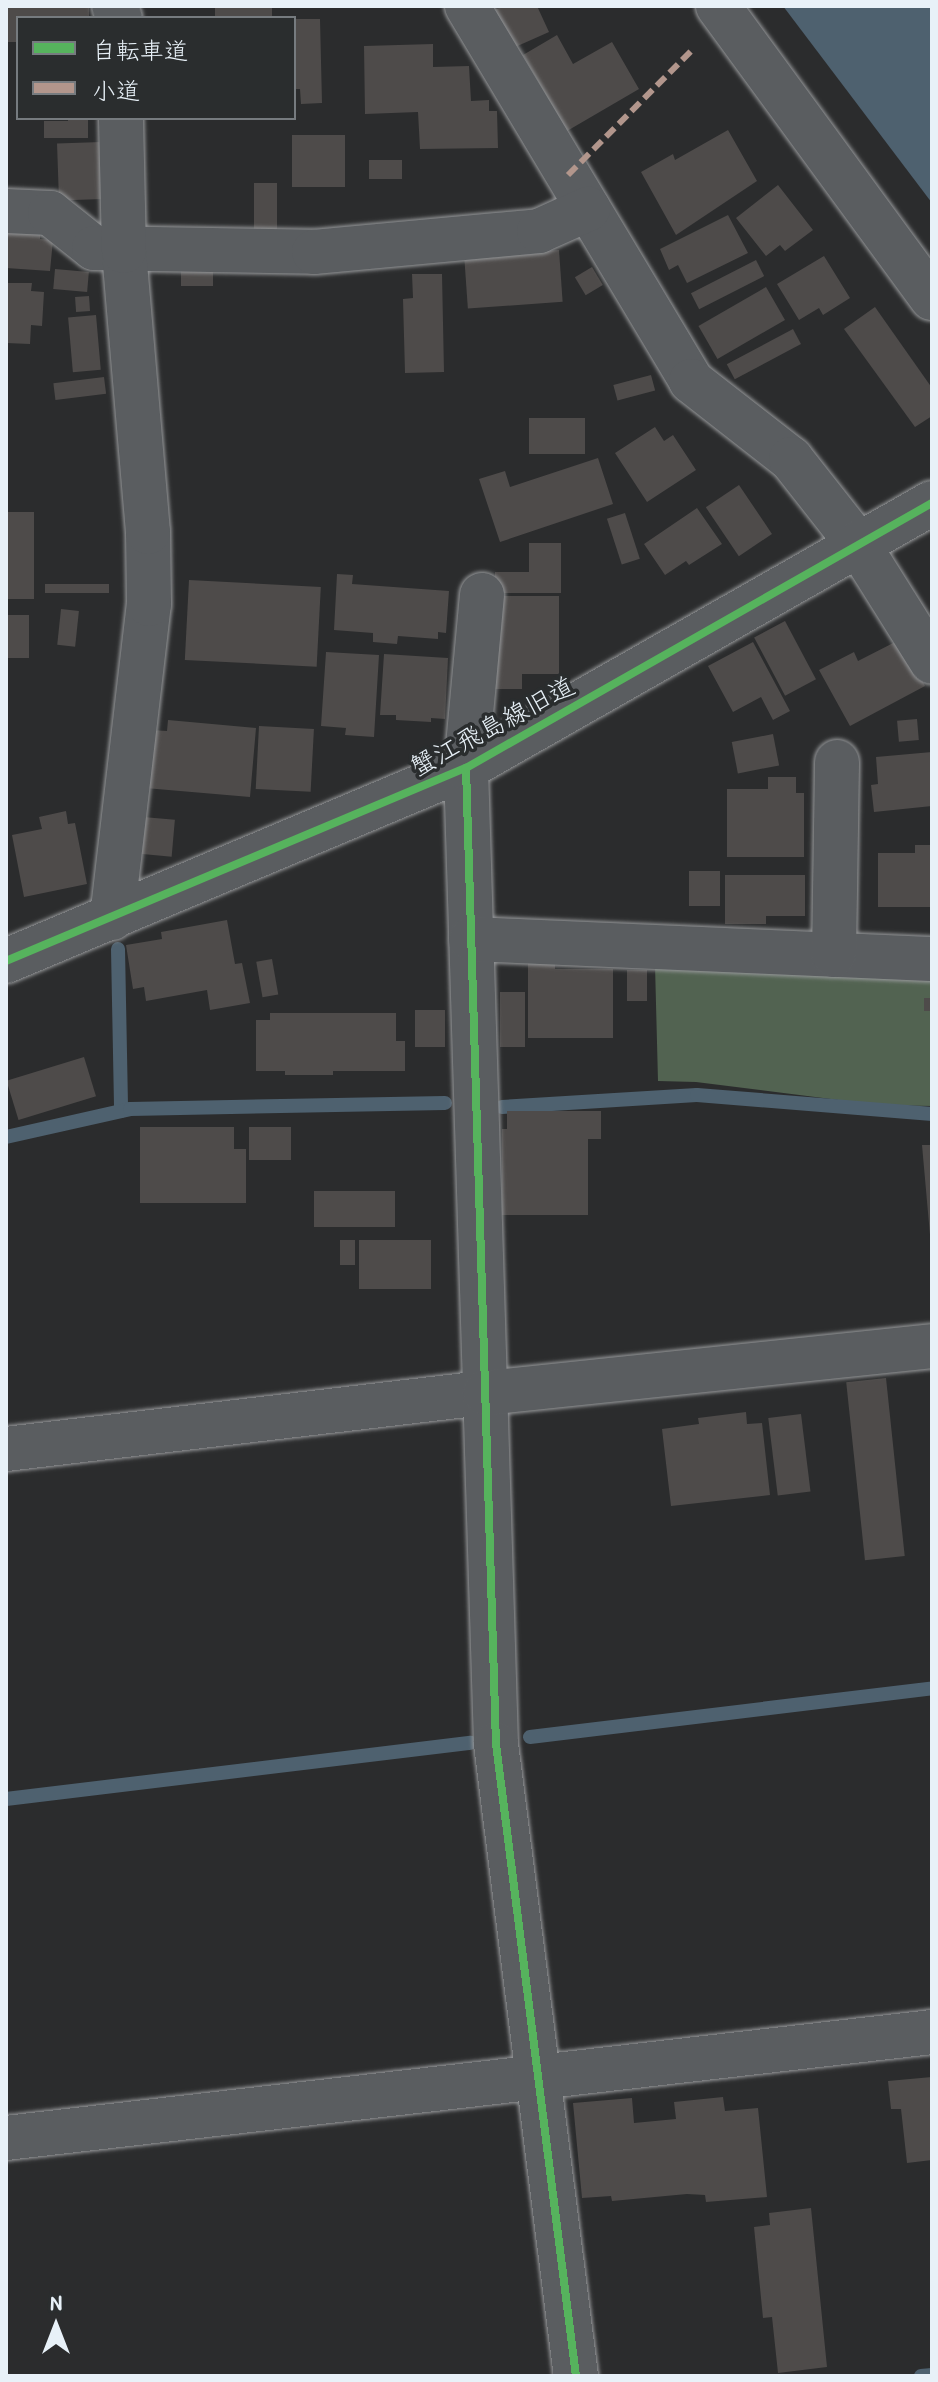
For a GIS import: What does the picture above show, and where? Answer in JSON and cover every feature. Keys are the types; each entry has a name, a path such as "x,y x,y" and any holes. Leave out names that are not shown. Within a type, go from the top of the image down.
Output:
{"street":[{"path":"467,6 691,381 791,459 858,544 932,662"},
{"path":"718,6 932,298"},
{"path":"112,918 149,604 148,532 124,251 121,120"},
{"path":"6,211 50,213 94,248 124,251 314,252 539,231 588,209"},
{"name":"蟹江飛島線旧道","path":"6,961 466,768 932,503"},
{"path":"482,595 466,768 496,1744 576,2376"},
{"path":"834,955 837,762"},
{"path":"471,939 932,959"},
{"path":"6,1449 485,1393 932,1346"},
{"path":"6,2138 932,2032"}],"green space":[{"path":"655,965 932,981 932,1106 878,1105 696,1082 658,1081"}],"water":[{"path":"783,6 932,6 932,203"}],"building":[{"path":"6,6 89,7 89,16 16,16 16,42 6,42"},
{"path":"215,6 272,6 272,16 215,16"},
{"path":"503,6 537,6 549,32 513,48 495,10"},
{"path":"296,19 320,19 322,103 301,104 300,89 296,89"},
{"path":"557,35 573,64 612,42 639,89 567,131 523,55"},
{"path":"433,44 433,67 469,66 471,101 489,100 489,111 497,111 498,148 420,149 418,112 365,114 364,46"},
{"path":"88,120 88,138 44,138 44,121"},
{"path":"728,130 757,181 676,235 641,172 673,154 675,160"},
{"path":"292,135 345,135 345,187 292,187"},
{"path":"101,142 103,199 59,201 57,144"},
{"path":"369,160 402,160 402,179 369,179"},
{"path":"254,183 277,183 277,241 254,241"},
{"path":"778,185 813,230 785,251 780,245 766,256 736,218"},
{"path":"728,215 748,253 687,283 678,265 669,270 660,249"},
{"path":"6,227 40,230 40,239 53,240 50,271 6,268"},
{"path":"559,250 563,302 468,309 464,257"},
{"path":"824,256 850,298 823,315 819,308 799,320 777,284"},
{"path":"756,260 764,276 699,309 691,293"},
{"path":"181,266 213,266 213,286 181,286"},
{"path":"592,267 603,285 586,295 575,277"},
{"path":"55,269 89,272 87,292 53,289"},
{"path":"412,274 442,274 444,372 405,373 403,299 413,298"},
{"path":"6,283 32,283 31,291 44,292 42,326 31,325 30,344 6,343"},
{"path":"766,287 785,320 717,359 698,326"},
{"path":"89,296 90,311 76,312 75,297"},
{"path":"875,307 932,388 932,416 915,427 844,329"},
{"path":"96,315 101,370 73,372 68,317"},
{"path":"793,329 801,344 735,379 727,364"},
{"path":"651,375 655,390 617,401 613,385"},
{"path":"104,377 106,394 55,400 53,383"},
{"path":"529,418 585,418 585,454 529,454"},
{"path":"655,427 664,441 673,435 696,470 647,502 615,453"},
{"path":"598,458 613,504 500,542 479,479 505,471 510,487"},
{"path":"739,485 772,534 739,556 706,507"},
{"path":"697,508 722,544 689,565 686,561 665,575 644,544"},
{"path":"6,512 34,512 34,599 6,599"},
{"path":"625,513 640,559 622,565 607,519"},
{"path":"529,543 561,543 561,593 495,593 495,572 529,572"},
{"path":"337,574 353,575 352,584 449,591 446,633 438,632 438,639 398,636 397,644 373,642 373,633 334,630"},
{"path":"189,580 321,587 317,667 185,660"},
{"path":"45,584 109,584 109,593 45,593"},
{"path":"488,596 559,596 559,674 522,674 522,689 488,689"},
{"path":"61,609 79,611 75,647 57,645"},
{"path":"6,615 29,615 29,658 6,658"},
{"path":"785,621 816,679 785,696 754,637"},
{"path":"901,639 925,686 850,726 819,670 854,652 858,661"},
{"path":"753,642 790,711 773,720 761,697 733,712 708,666"},
{"path":"326,652 379,655 374,737 345,735 346,728 321,726"},
{"path":"384,654 448,658 445,719 431,718 431,722 396,720 396,715 380,715"},
{"path":"917,719 919,740 899,742 897,721"},
{"path":"168,720 256,728 250,797 145,788 150,730 167,731"},
{"path":"259,726 314,729 311,792 256,789"},
{"path":"773,734 779,765 738,773 732,742"},
{"path":"932,752 932,806 874,812 871,785 878,784 876,757"},
{"path":"768,777 796,777 796,793 804,793 804,857 727,857 727,789 768,789"},
{"path":"66,811 68,824 75,823 87,884 24,897 12,835 42,829 39,817"},
{"path":"143,817 175,820 172,857 140,854"},
{"path":"915,845 932,845 932,907 878,907 878,853 915,853"},
{"path":"689,871 720,871 720,906 689,906"},
{"path":"725,875 805,875 805,916 766,916 766,924 725,924"},
{"path":"227,920 235,964 242,963 250,1003 210,1010 207,990 146,1001 144,987 133,989 126,945 162,939 161,932"},
{"path":"272,959 278,994 262,997 256,962"},
{"path":"528,961 555,961 555,969 613,969 613,1038 528,1038"},
{"path":"627,970 647,970 647,1001 627,1001"},
{"path":"500,992 525,992 525,1047 500,1047"},
{"path":"924,998 932,998 932,1011 924,1011"},
{"path":"415,1010 445,1010 445,1047 415,1047"},
{"path":"270,1013 396,1013 396,1041 405,1041 405,1071 285,1075 285,1071 256,1071 256,1020 270,1020"},
{"path":"84,1057 96,1096 19,1120 7,1081"},
{"path":"507,1111 601,1111 601,1139 588,1139 588,1215 502,1215 502,1129 507,1129"},
{"path":"140,1127 234,1127 234,1149 246,1149 246,1203 140,1203"},
{"path":"249,1127 291,1127 291,1160 249,1160"},
{"path":"922,1145 932,1145 932,1235 930,1235"},
{"path":"314,1191 395,1191 395,1227 314,1227"},
{"path":"340,1240 355,1240 355,1265 340,1265"},
{"path":"359,1240 431,1240 431,1289 359,1289"},
{"path":"886,1378 905,1556 865,1560 846,1382"},
{"path":"746,1412 747,1424 762,1423 770,1495 671,1506 662,1429 699,1424 698,1418"},
{"path":"801,1414 811,1491 778,1495 768,1418"},
{"path":"932,2077 932,2160 907,2163 901,2109 891,2109 888,2081"},
{"path":"723,2097 725,2111 758,2108 767,2197 706,2202 705,2195 687,2194 612,2201 611,2196 582,2198 573,2103 632,2098 634,2123 676,2119 674,2102"},
{"path":"811,2208 827,2367 778,2373 772,2317 763,2318 754,2227 770,2225 769,2213"}],"waterway":[{"path":"118,949 121,1111"},
{"path":"502,1107 697,1095 932,1114"},
{"path":"6,1137 130,1109 445,1103"},
{"path":"530,1737 932,1688"},
{"path":"6,1799 471,1743"},
{"path":"921,2376 932,2375"}],"marked path":[{"path":"568,175 692,50"}],"cycle path":[{"path":"6,961 466,768 932,503"},
{"path":"466,768 496,1744 576,2376"}]}
